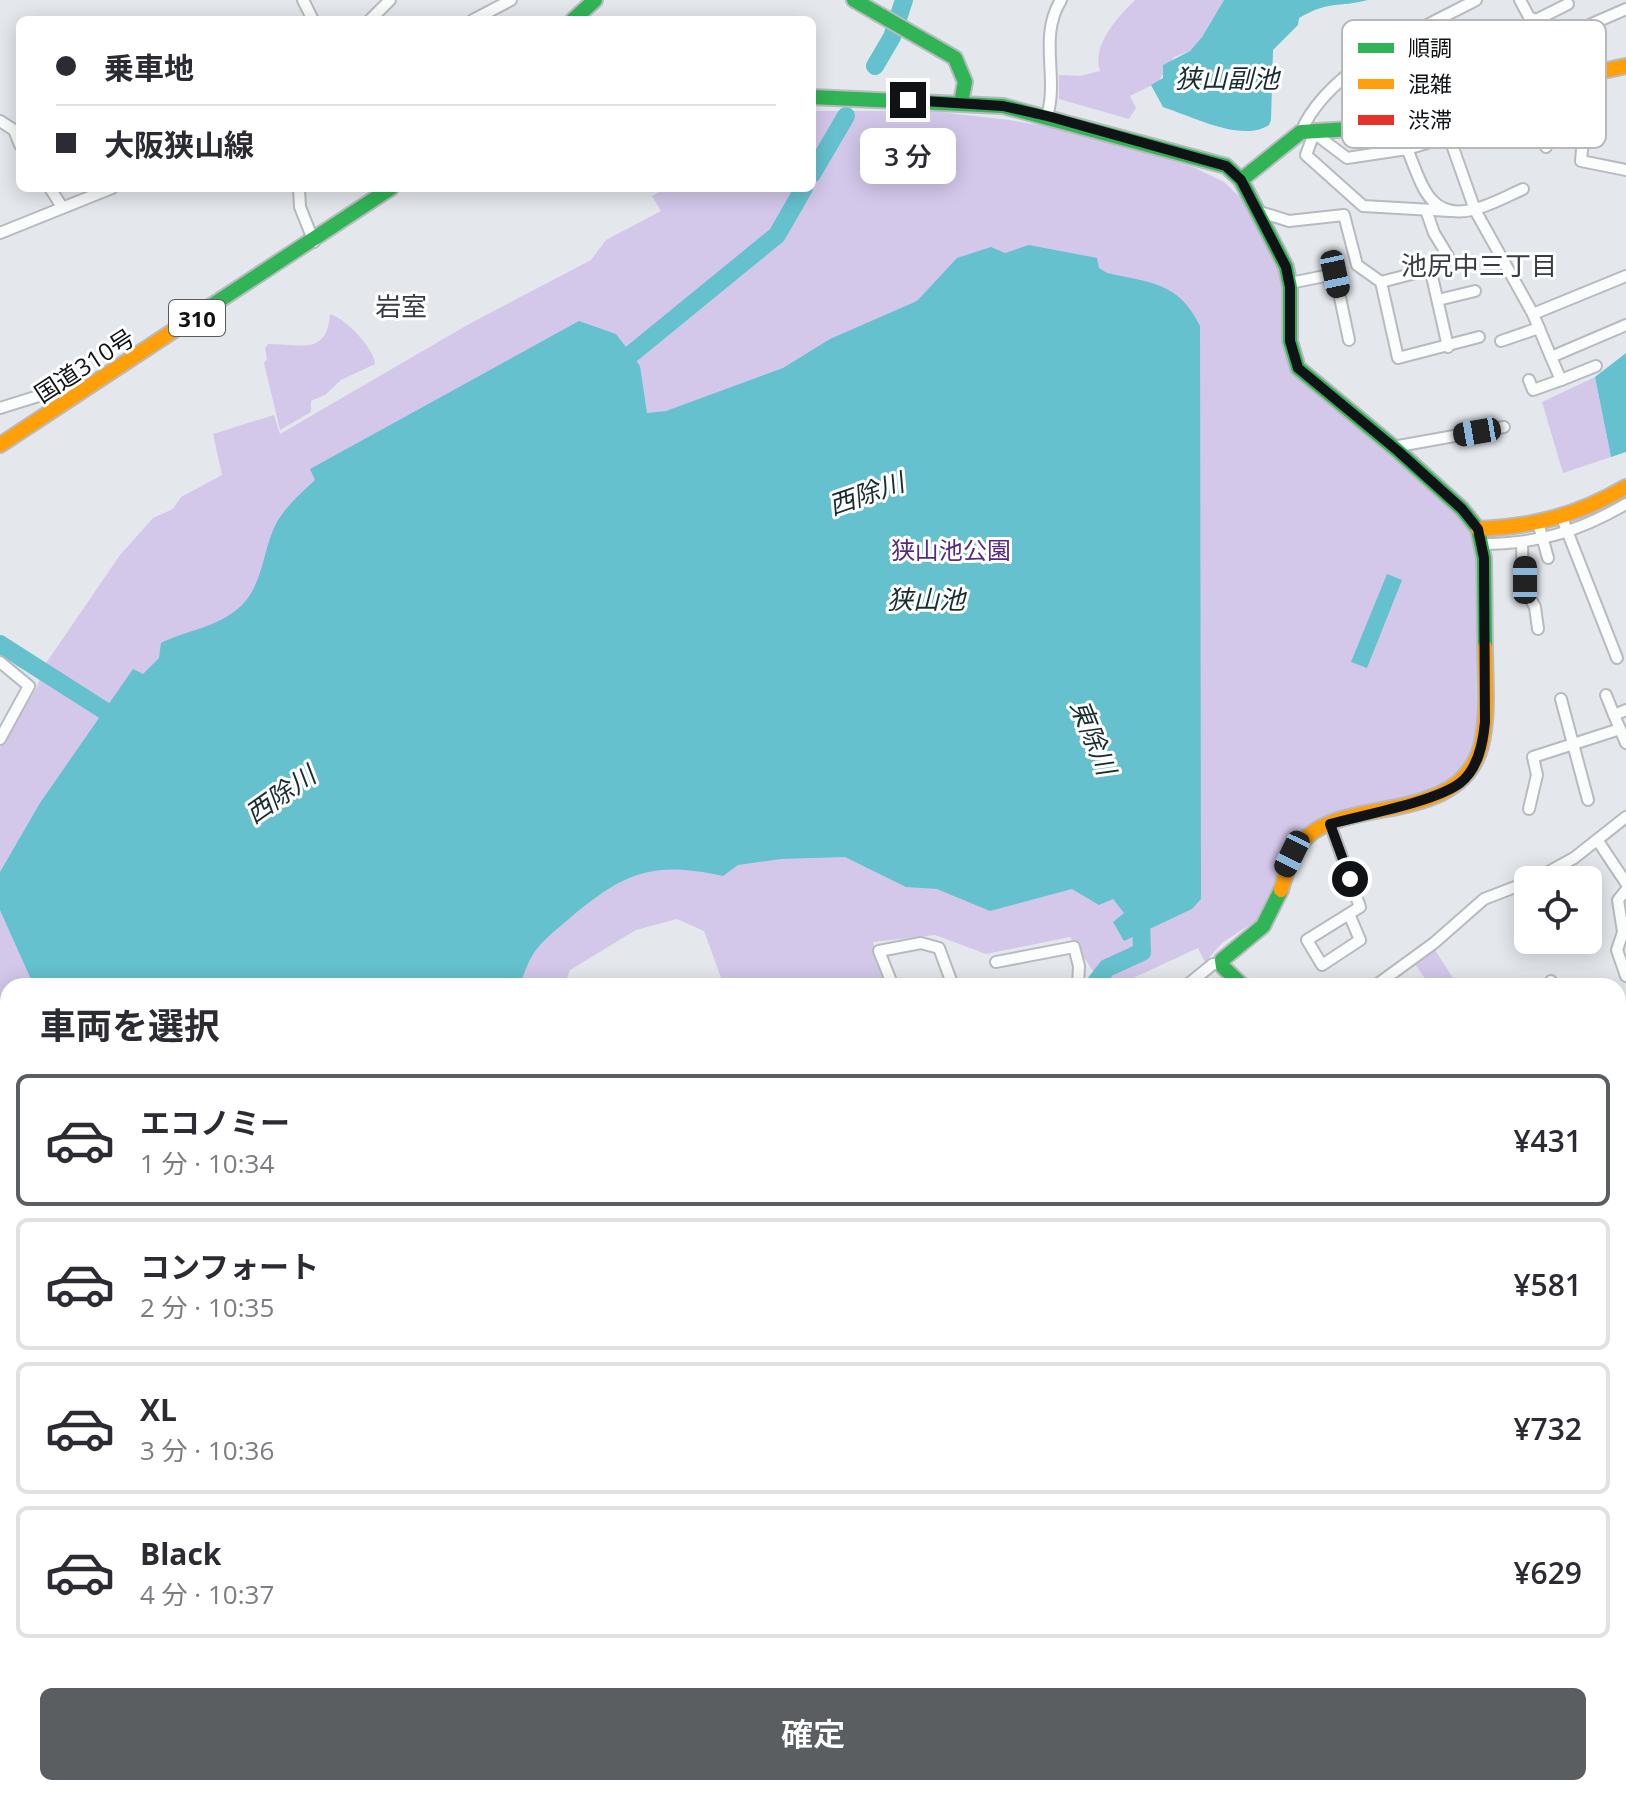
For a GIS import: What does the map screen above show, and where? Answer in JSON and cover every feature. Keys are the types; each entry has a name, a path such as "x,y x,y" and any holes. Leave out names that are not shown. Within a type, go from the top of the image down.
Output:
{"main road":[{"path":"577,16 595,0"},
{"path":"854,0 955,58 965,82 961,102"},
{"path":"1606,71 1626,66"},
{"path":"816,97 961,102 1047,116 1226,166 1241,180 1286,267 1290,283 1290,341 1298,368 1462,509 1480,537 1485,722 1484,742 1477,761 1460,783 1435,795 1330,824 1311,833 1300,843 1285,869 1269,919 1226,954 1221,964 1235,978"},
{"path":"1241,180 1308,132 1342,128"},
{"name":"国道310号","path":"0,445 314,242 385,192"},
{"path":"1480,537 1541,533 1562,518 1626,487"}],"street":[{"path":"374,16 390,0"},
{"path":"481,16 511,0"},
{"path":"1047,116 1052,99 1050,17 1061,0"},
{"path":"1438,20 1476,0"},
{"path":"1520,0 1529,17 1536,20 1568,4"},
{"path":"1596,20 1625,4"},
{"path":"1342,81 1307,117 1306,155 1363,206 1427,213 1475,210 1523,189"},
{"path":"0,121 14,130 16,135"},
{"path":"1308,132 1347,158 1410,148"},
{"path":"1451,148 1475,210 1533,314 1561,380"},
{"path":"1582,148 1581,161 1626,170"},
{"path":"1407,149 1432,201 1450,211"},
{"path":"53,192 62,207"},
{"path":"0,233 101,192"},
{"path":"299,192 300,207 314,242"},
{"path":"1260,212 1289,221 1344,215 1357,265 1381,282 1398,358 1479,337"},
{"path":"1427,213 1434,233 1448,256"},
{"path":"1381,282 1430,266 1448,347"},
{"path":"1290,283 1335,274 1349,340"},
{"path":"1533,314 1626,276"},
{"path":"1438,300 1475,291"},
{"path":"1551,357 1626,325"},
{"path":"1501,341 1539,328"},
{"path":"1529,380 1533,390 1596,366"},
{"path":"0,408 64,388 80,393"},
{"path":"1393,447 1504,427"},
{"path":"1480,537 1522,544 1541,533 1569,533 1626,504"},
{"path":"1562,518 1617,658"},
{"path":"1541,533 1548,558"},
{"path":"1522,544 1523,585 1535,607 1538,629"},
{"path":"0,662 29,686 0,739"},
{"path":"1606,695 1626,743"},
{"path":"1561,699 1588,800"},
{"path":"1614,715 1626,710"},
{"path":"1529,809 1537,775 1533,757 1620,729"},
{"path":"1557,866 1598,841 1626,815"},
{"path":"1330,824 1360,907 1307,940 1322,965 1360,940 1349,914"},
{"path":"1598,841 1626,883"},
{"path":"1385,978 1484,899 1514,887"},
{"path":"1626,890 1618,900 1623,932 1617,950 1626,976"},
{"path":"890,978 879,951 921,943 939,948 950,978"},
{"path":"996,962 1074,947 1078,978"},
{"path":"1196,978 1213,964 1221,964"}],"green space":[{"path":"1135,0 1224,0 1190,51 1174,57 1158,82 1130,96 1136,108 1129,119 1059,99 1059,75 1080,76 1100,71 1098,61 1103,41 1114,23"},
{"name":"狭山池","path":"816,111 931,111 1068,130 1193,167 1224,182 1249,206 1280,264 1291,367 1311,389 1450,507 1466,524 1475,544 1477,727 1469,758 1453,780 1417,794 1317,820 1302,832 1282,860 1273,894 1260,918 1222,943 1205,962 1198,948 1133,978 1102,978 1095,974 1070,937 986,954 935,935 873,942 886,978 721,978 704,931 677,919 636,930 570,970 567,978 0,978 0,748 37,687 44,666 120,555 153,518 173,509 181,497 222,475 213,434 274,415 280,434 469,324 591,260 606,240 661,211 652,196 660,192 816,192"},
{"path":"330,314 358,335 370,350 375,364 341,380 325,395 311,401 311,412 280,430 264,363 267,359 265,348 268,344 301,346 318,342 328,327"},
{"path":"1595,377 1611,457 1563,473 1542,402"},
{"path":"1433,947 1453,978 1425,978 1413,961"}],"water":[{"name":"狭山副池","path":"1224,0 1368,0 1326,7 1299,18 1298,25 1273,50 1269,125 1245,131 1216,126 1163,107 1151,85 1163,78 1163,65 1190,51"},
{"name":"狭山池","path":"1029,245 1097,258 1099,268 1107,273 1150,283 1173,293 1192,312 1200,326 1201,899 1192,909 1124,941 1113,922 1124,913 1113,899 1099,905 1072,889 990,911 937,889 906,887 845,857 781,859 738,865 723,876 677,869 657,870 623,881 606,890 544,941 533,954 523,978 30,978 0,910 0,872 40,803 133,669 143,674 159,658 161,643 218,621 245,602 257,580 277,522 315,480 310,469 579,321 616,334 640,366 647,413 666,411 783,368 830,339 917,301 957,258 991,247 1005,253"},
{"path":"1626,353 1626,452 1611,457 1595,377"},
{"path":"1387,574 1402,580 1367,668 1351,662"}],"waterway":[{"name":"西除川","path":"875,66 892,37 904,0"},
{"name":"西除川","path":"816,167 846,116"},
{"name":"西除川","path":"613,369 777,235 802,192"},
{"path":"0,644 105,711"},
{"name":"東除川","path":"1099,978 1107,968 1142,952 1141,921 1135,908"}],"traffic: fast":[{"path":"577,16 595,0"},
{"path":"854,0 955,58 965,82 961,102"},
{"path":"816,97 1003,106 1226,166 1241,180 1301,132 1342,130"},
{"path":"1241,180 1286,267 1290,287 1290,341 1298,368 1398,451 1462,509 1478,529 1484,558 1485,647"},
{"path":"211,306 385,192"},
{"path":"1235,978 1223,967 1222,960 1263,926 1281,890"}],"traffic: slow":[{"path":"1606,70 1626,66"},
{"path":"0,445 211,306"},
{"path":"1478,529 1518,526 1555,518 1626,487"},
{"path":"1281,890 1294,854 1308,836 1327,824 1350,816 1428,798 1451,787 1469,771 1483,734 1486,709 1485,647"}],"district":[{"name":"池尻中三丁目","path":"1479,265"},
{"name":"岩室","path":"401,306"}],"route":[{"path":"908,100 1003,106 1226,166 1241,180 1253,198 1286,267 1290,287 1290,341 1298,368 1398,451 1462,509 1478,529 1484,558 1484,742 1477,761 1460,783 1435,795 1330,824 1350,879"}],"park label":[{"name":"狭山池公園","path":"951,549"}]}
